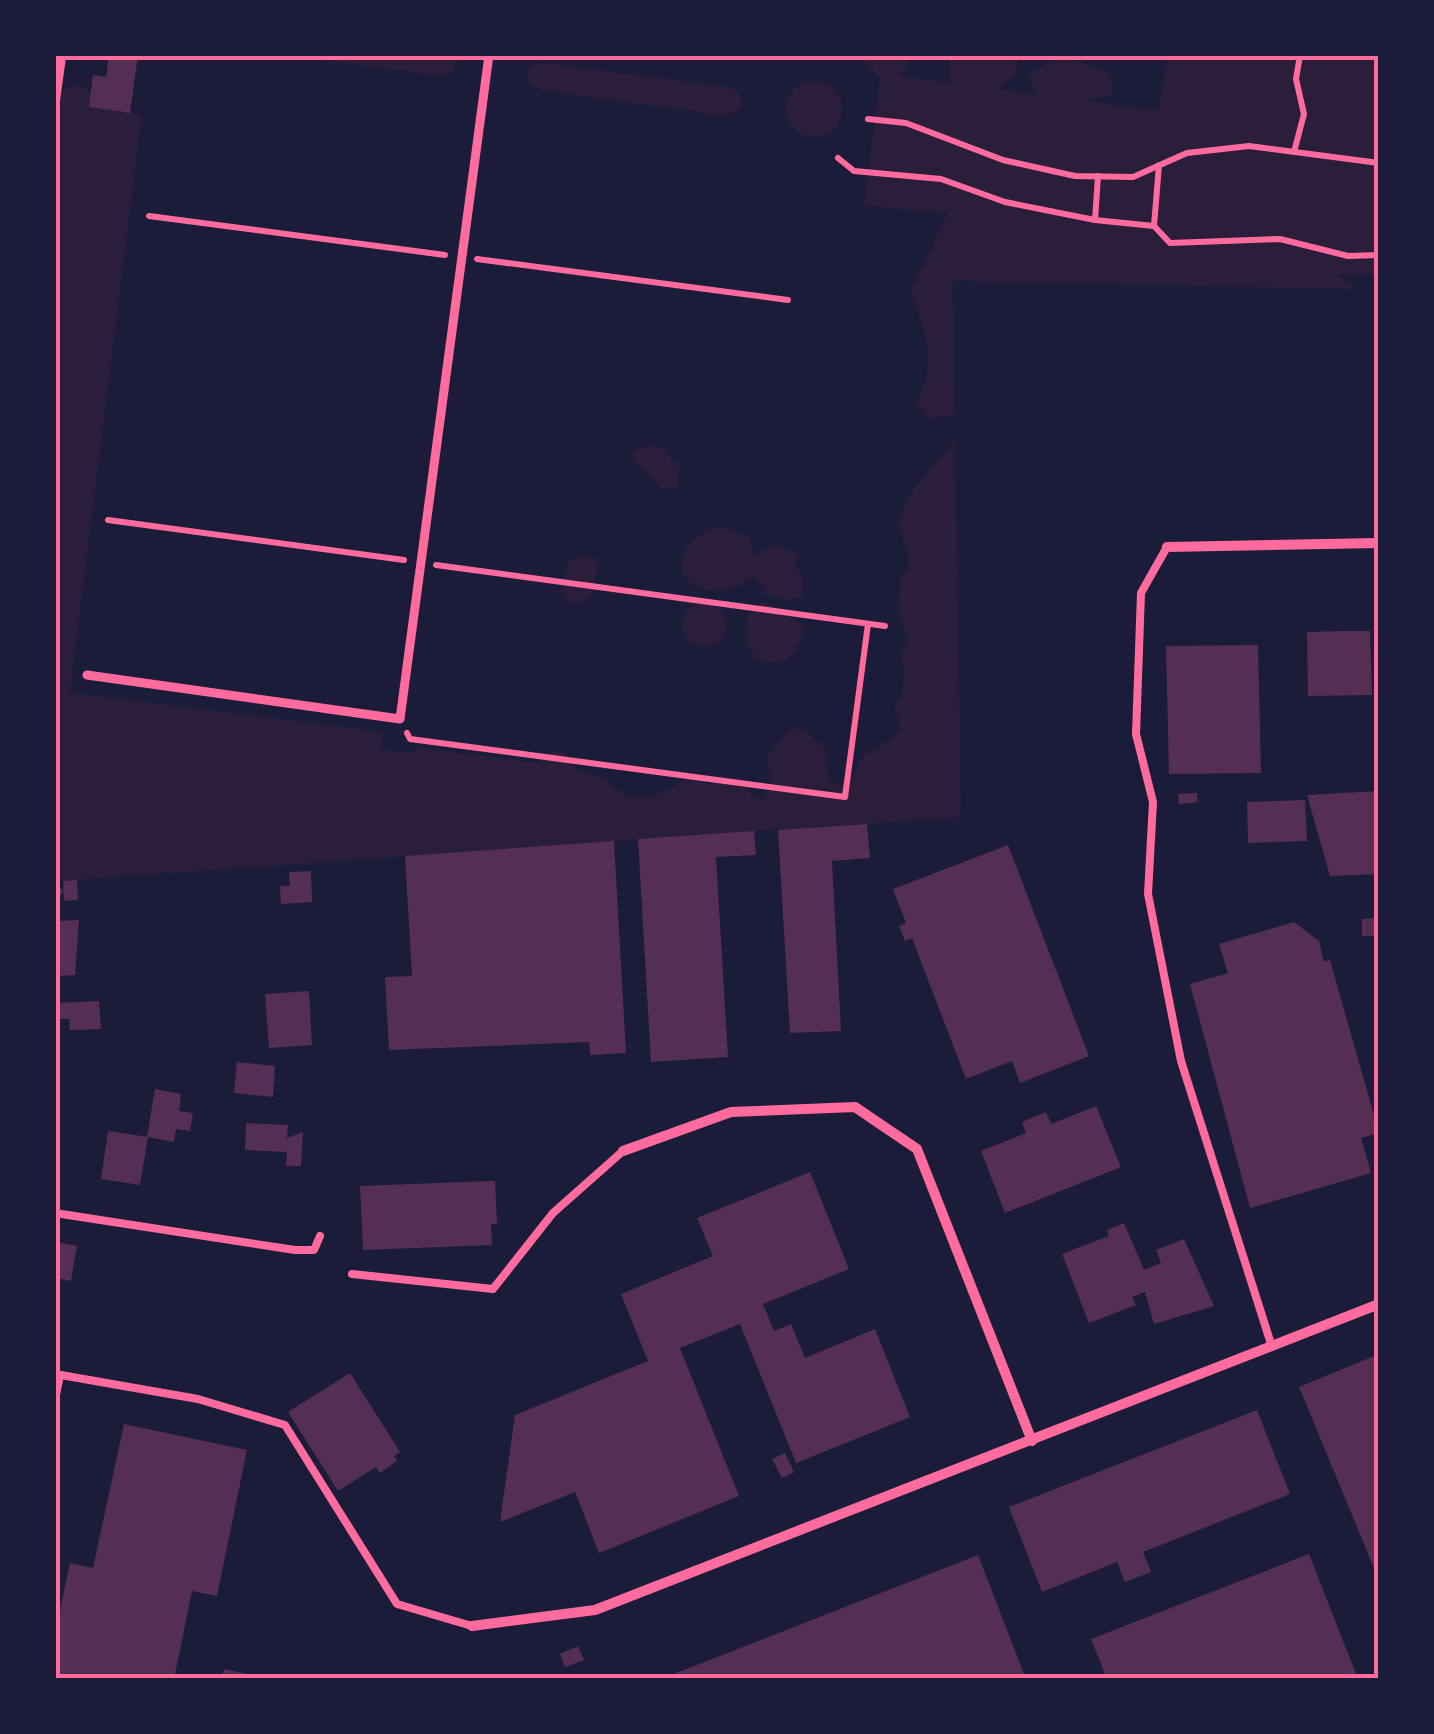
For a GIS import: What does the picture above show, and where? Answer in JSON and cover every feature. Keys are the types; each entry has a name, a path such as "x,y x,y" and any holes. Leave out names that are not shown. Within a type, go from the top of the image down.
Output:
{"street":[{"path":"87,675 400,719 490,55"},
{"path":"1167,547 1379,543"},
{"path":"623,1151 731,1112 854,1107 917,1149 1032,1440"},
{"path":"472,1626 595,1610 1379,1304"}],"lane":[{"path":"55,108 60,58"},
{"path":"1167,547 1141,593 1136,734 1153,802 1148,894 1180,1061 1272,1346"},
{"path":"352,1274 493,1289 553,1213 623,1151"},
{"path":"55,1212 295,1250 314,1250 320,1236"},
{"path":"55,1400 58,1375 198,1399 285,1425 397,1604 472,1626"}],"path":[{"path":"1294,152 1304,114 1296,80 1300,55"},
{"path":"868,119 906,123 1003,160 1076,176 1133,177 1187,153 1249,146 1379,163"},
{"path":"838,158 854,171 941,179 1004,202 1096,220 1154,226 1170,243 1280,239 1348,256 1379,255"},
{"path":"1154,226 1159,165"},
{"path":"1096,220 1098,176"},
{"path":"108,520 885,626"},
{"path":"400,719 410,739 845,797 868,624"}],"shaded area":[{"path":"290,55 454,55 456,63 451,72 440,76"},
{"path":"839,55 908,55 906,70 899,76 950,83 949,55 1018,55 1013,76 996,89 1037,95 1028,78 1036,70 1056,61 1077,61 1109,73 1114,95 1083,101 1159,111 1167,55 1379,55 1379,274 1335,274 1357,289 953,281 955,414 929,419 916,402 928,360 911,289 948,213 864,206 880,79 864,61"},
{"path":"532,64 729,87 740,94 741,108 726,116 541,90 530,84 527,73"},
{"path":"814,81 834,89 842,109 834,129 814,137 794,129 786,109 794,89"},
{"path":"75,84 91,91 89,107 142,115 70,693 383,732 381,750 414,753 415,747 540,763 552,752 564,752 579,771 637,798 664,792 696,774 708,784 739,777 753,797 762,800 770,789 768,755 791,728 805,731 827,750 828,780 840,787 849,782 865,753 898,731 899,716 894,706 902,697 905,666 899,658 908,640 899,617 900,578 908,569 908,553 898,523 911,492 955,440 961,817 55,881 55,96"},
{"path":"650,445 664,450 680,468 677,488 662,489 632,458 636,450"},
{"path":"721,526 748,537 754,556 772,544 798,554 795,565 803,578 802,597 786,600 765,595 765,587 754,576 732,588 713,590 697,586 686,577 681,565 685,551 697,537"},
{"path":"585,555 597,560 594,590 586,600 571,605 561,588 570,560"},
{"path":"763,602 785,610 805,628 795,653 782,663 759,660 746,645 748,615"},
{"path":"704,603 720,609 726,625 720,641 704,647 688,641 682,625 688,609"}],"building":[{"path":"109,55 138,55 130,113 89,107 93,75 106,77"},
{"path":"1370,631 1372,695 1308,696 1307,632"},
{"path":"1258,645 1261,773 1169,774 1166,646"},
{"path":"1379,791 1379,874 1330,876 1307,795"},
{"path":"1197,793 1197,802 1179,804 1178,794"},
{"path":"1305,800 1307,841 1248,843 1247,802"},
{"path":"867,824 870,858 832,861 841,1031 790,1033 778,830"},
{"path":"754,831 756,855 716,857 728,1057 651,1062 638,839"},
{"path":"614,841 626,1053 590,1055 589,1042 389,1050 385,977 412,976 405,856"},
{"path":"1008,845 1089,1056 1020,1083 1012,1061 966,1079 912,938 905,941 899,926 906,923 893,889"},
{"path":"311,871 312,902 281,904 280,886 290,886 289,872"},
{"path":"77,880 78,900 64,901 63,881"},
{"path":"55,886 63,890 55,909"},
{"path":"1379,918 1379,936 1362,936 1362,919"},
{"path":"79,920 75,975 55,976 55,921"},
{"path":"1294,922 1319,941 1324,962 1330,960 1379,1133 1361,1138 1371,1173 1250,1208 1190,984 1228,973 1219,944"},
{"path":"309,991 312,1045 269,1048 265,994"},
{"path":"99,1001 101,1029 70,1030 69,1019 55,1019 55,1003"},
{"path":"237,1062 275,1066 273,1097 234,1093"},
{"path":"155,1089 181,1094 179,1111 193,1113 190,1131 176,1129 174,1142 147,1137"},
{"path":"1096,1106 1121,1167 1005,1213 981,1151 1026,1133 1022,1122 1046,1112 1051,1124"},
{"path":"246,1123 288,1125 287,1138 303,1132 301,1166 286,1166 287,1152 245,1150"},
{"path":"108,1131 148,1137 140,1185 101,1179"},
{"path":"810,1172 849,1269 763,1304 774,1331 791,1324 805,1358 875,1329 910,1417 796,1463 740,1324 680,1348 739,1496 599,1553 575,1492 500,1522 515,1415 648,1361 621,1294 713,1256 697,1218"},
{"path":"495,1181 497,1224 491,1224 492,1245 363,1250 360,1186"},
{"path":"1124,1223 1144,1270 1161,1263 1156,1250 1184,1239 1214,1306 1154,1324 1145,1292 1132,1297 1136,1305 1089,1323 1062,1254 1109,1236 1107,1230"},
{"path":"55,1242 77,1246 71,1281 55,1278"},
{"path":"1379,1354 1379,1580 1299,1387"},
{"path":"350,1373 400,1452 394,1456 397,1461 380,1473 376,1467 338,1491 288,1412"},
{"path":"1257,1410 1290,1494 1143,1552 1151,1572 1125,1582 1117,1562 1042,1592 1009,1507"},
{"path":"124,1424 247,1450 217,1596 192,1591 174,1679 55,1679 55,1634 70,1563 93,1568"},
{"path":"785,1453 794,1472 782,1478 772,1459"},
{"path":"1309,1554 1358,1679 1107,1679 1091,1639"},
{"path":"978,1555 1026,1679 661,1679"},
{"path":"578,1646 584,1660 565,1667 560,1654"},
{"path":"224,1669 262,1677 262,1679 221,1679"}]}
